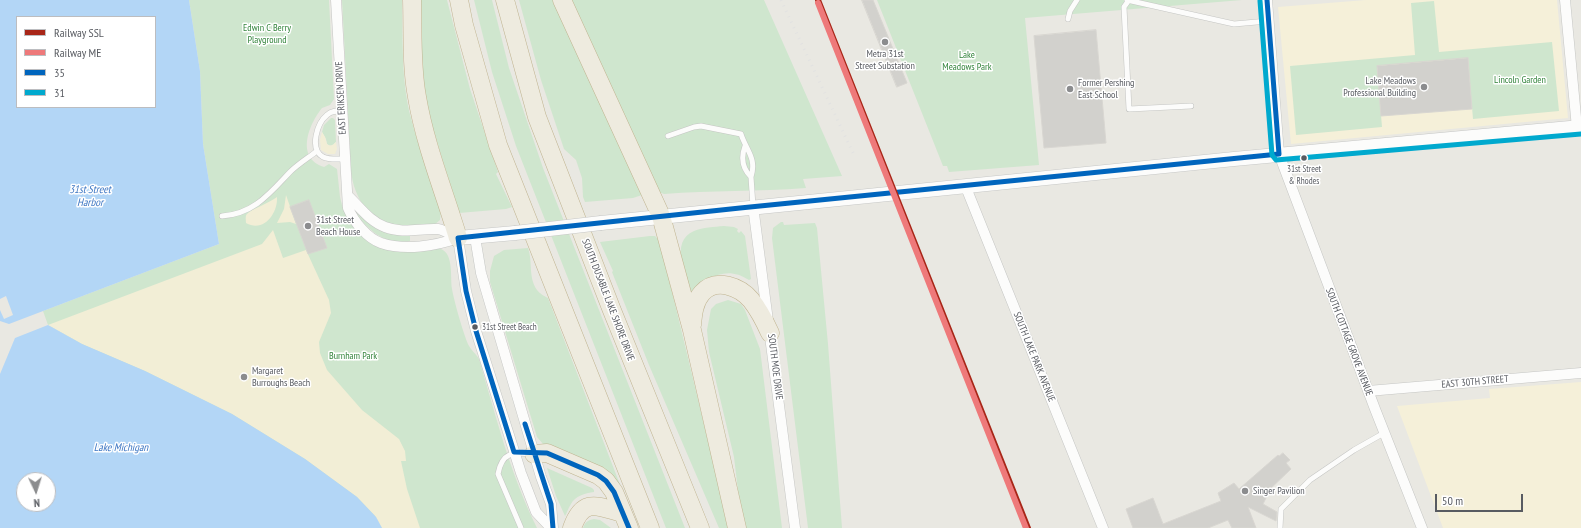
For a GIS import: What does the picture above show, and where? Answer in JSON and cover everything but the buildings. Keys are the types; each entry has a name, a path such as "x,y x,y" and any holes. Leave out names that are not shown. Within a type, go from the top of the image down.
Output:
{"highway":[{"path":"412,0 413,70 417,98 426,138 466,237"},
{"path":"459,0 464,25 498,145 650,528"},
{"name":"SOUTH DUSABLE LAKE SHORE DRIVE","path":"505,0 537,117 611,308 700,528"},
{"path":"562,0 661,216 692,330 737,528"},
{"path":"692,330 693,315 696,303 702,292 711,287 723,284 735,287 752,300 770,332"},
{"path":"534,454 547,453 598,475 606,481 614,492 626,521"},
{"path":"572,528 576,516 580,510 587,507 596,506 626,521"}],"main road":[{"path":"466,237 515,233 753,206 1280,154 1579,128"}],"street":[{"name":"EAST ERIKSEN DRIVE","path":"336,0 348,208 352,217 362,230 380,243 393,246 442,244 466,237"},
{"name":"SOUTH COTTAGE GROVE AVENUE","path":"1267,0 1280,154 1368,391 1422,528"},
{"path":"1565,0 1579,128"},
{"name":"SOUTH LAKE PARK AVENUE","path":"960,186 1103,528"},
{"path":"348,196 365,214 386,228 411,231 440,229 466,237"},
{"name":"SOUTH MOE DRIVE","path":"753,206 795,528"},
{"path":"466,237 468,298 476,331 514,452 536,512 552,528"},
{"path":"466,237 481,273 534,454 551,504 552,528"},
{"name":"EAST 30TH STREET","path":"1368,391 1581,373"}],"lane":[{"path":"1068,19 1070,11 1077,0"},
{"path":"1191,106 1129,109 1124,7 1128,0 1234,24 1268,21"},
{"path":"342,111 331,112 325,116 317,131 315,143 317,151 323,157 329,159 345,159"},
{"path":"668,136 701,126 741,134 745,146 750,152 751,156 753,170 751,177 753,206"},
{"path":"745,146 742,154 743,161 745,170 751,177"},
{"path":"222,216 230,216 251,208 264,200 291,172 317,151"},
{"path":"1280,528 1281,509 1310,480 1354,450 1384,433"},
{"path":"521,528 498,474 500,465 506,457 514,452 534,454"}],"shaded area":[{"path":"1366,0 1557,0 1568,118 1291,144 1278,7"},
{"path":"1581,382 1581,528 1443,528 1397,406 1490,398 1489,389"}],"green space":[{"name":"Burnham Park","path":"189,0 329,0 334,99 330,105 322,108 317,115 309,131 307,149 315,163 324,167 329,164 337,169 343,209 368,239 441,249 448,256 451,267 452,289 462,327 469,346 479,359 511,466 527,508 537,528 382,528 376,517 48,325 43,311 219,244 203,144 200,71"},
{"path":"342,0 402,0 403,60 408,104 414,130 441,211 440,220 434,225 404,227 389,224 380,220 365,208 356,191 351,171"},
{"path":"418,0 447,0 470,89 498,172 496,174 512,207 506,209 459,213 424,100"},
{"path":"474,0 492,0 509,68 543,168 685,528 666,528 516,146 492,72"},
{"path":"519,0 553,0 642,195 633,198 585,202 583,197 582,178 576,160 564,149 541,80"},
{"path":"568,0 764,0 842,176 803,179 806,188 664,194 659,192"},
{"name":"Lake Meadows Park","path":"877,0 1242,0 1025,18 1039,165 949,172 947,166 943,166"},
{"name":"Lincoln Garden","path":"1434,1 1439,52 1552,42 1559,111 1473,119 1468,58 1377,66 1382,127 1296,135 1290,66 1415,55 1411,3"},
{"path":"331,118 335,120 336,142 333,145 328,145 322,132 324,125"},
{"path":"355,209 367,220 386,231 410,236 410,241 401,242 385,239 364,223 354,210"},
{"path":"783,222 784,225 815,223 817,228 828,344 842,528 808,528 772,238 773,228"},
{"path":"724,226 734,227 738,229 737,231 739,233 741,231 745,236 751,279 749,280 733,273 725,273 704,282 691,293 681,259 682,243 686,236 694,231"},
{"path":"655,236 659,240 661,246 729,528 719,528 649,365 612,272 613,271 600,242"},
{"path":"528,248 532,280 537,290 548,298 624,495 543,444 537,437 490,282 490,271 494,256 504,250"},
{"path":"728,300 741,304 745,310 760,349 782,528 746,528 739,499 734,457 709,352 707,330 711,309 716,304"},
{"path":"547,468 592,488 594,492 584,494 575,499 565,516 556,496"},
{"path":"594,519 600,520 611,528 583,528 587,522"}],"sand":[{"path":"322,132 327,144 332,145 336,142 337,149 335,154 328,154 321,150 320,140"},
{"path":"286,195 296,224 290,222 277,223 284,209"},
{"path":"277,197 275,209 269,220 259,225 246,223 247,214"},
{"name":"Margaret Burroughs Beach","path":"273,230 283,258 306,250 329,300 331,313 319,342 320,353 327,370 362,410 399,439 405,451 406,461 401,461 407,489 420,528 382,528 376,517 357,497 305,459 232,414 145,371 82,344 48,325 262,244"}],"water":[{"name":"31st Street Harbor","path":"0,0 189,0 200,71 203,144 219,244 9,324 0,321"},
{"name":"Lake Michigan","path":"48,325 82,344 145,371 232,414 305,459 357,497 376,517 382,528 0,528 0,374 15,338"}],"pier":[{"path":"6,296 13,315 4,319 0,310 0,299"}],"railway":[{"path":"781,0 853,153"}],"rail line":[{"name":"SSL","path":"818,0 1028,528"},
{"name":"ME","path":"818,3 1026,528"}],"transit line":[{"name":"35","path":"1267,0 1279,154"},
{"name":"31","path":"1260,1 1272,155 1276,160 1581,134"},
{"name":"35","path":"629,528 614,492 606,481 598,475 547,453 514,452 476,331 466,291 458,238 1279,154"},
{"name":"35","path":"525,424 551,504 553,528"}],"place":[{"name":"Metra 31st Street Substation","path":"885,42"},
{"name":"Lake Meadows Professional Building","path":"1424,87"},
{"name":"Former Pershing East School","path":"1070,89"},
{"name":"31st Street & Rhodes","path":"1304,158"},
{"name":"31st Street Beach House","path":"308,226"},
{"name":"31st Street Beach","path":"475,327"},
{"name":"Margaret Burroughs Beach","path":"244,377"},
{"name":"Singer Pavilion","path":"1245,491"}],"park label":[{"name":"Edwin C Berry Playground","path":"267,34"}]}
